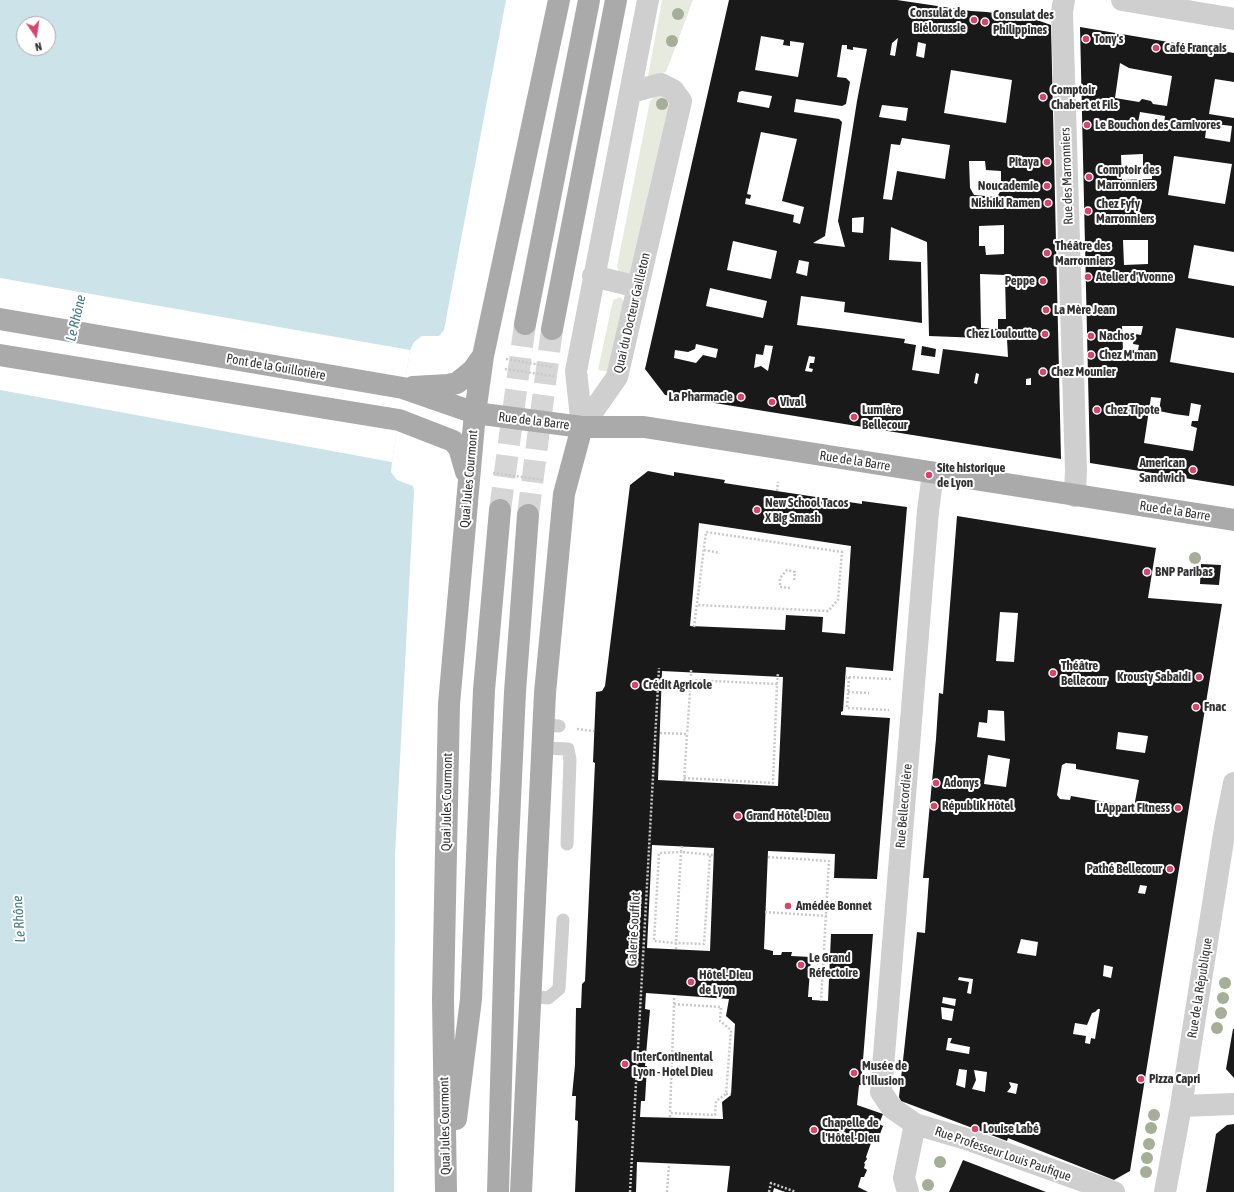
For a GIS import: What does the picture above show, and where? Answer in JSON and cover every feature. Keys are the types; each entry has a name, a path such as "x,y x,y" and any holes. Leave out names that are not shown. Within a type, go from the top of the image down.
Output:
{"main road":[{"path":"0,355 399,420 428,420 474,413 493,357 559,0"},
{"path":"525,324 589,0"},
{"path":"552,329 616,0"},
{"name":"Pont de la Guillotière","path":"0,319 404,388 474,413"},
{"path":"404,388 448,386 457,382 493,357"},
{"name":"Rue de la Barre","path":"474,413 582,427 644,427 933,474 1234,520"},
{"name":"Quai Jules Courmont","path":"447,1192 443,999 450,704 477,478 474,413"},
{"path":"399,420 453,441 460,448 477,478"},
{"path":"521,1192 539,997 542,748 551,725 552,614 564,494 582,427"},
{"name":"Quai Jules Courmont","path":"447,1192 471,999 484,690 500,510"},
{"path":"498,1192 507,866 515,692 528,515"}],"street":[{"path":"582,427 576,370 593,276 631,92 648,0"},
{"name":"Rue des Marronniers","path":"1064,0 1062,12 1076,462 1075,496"},
{"path":"1122,0 1234,18"},
{"name":"Quai du Docteur Gailleton","path":"582,427 617,377 681,101 673,90 661,84 631,92"},
{"path":"593,276 638,287"},
{"name":"Rue Bellecordière","path":"915,1124 892,1108 881,1092 928,511 933,474"},
{"name":"Rue de la République","path":"1165,1192 1230,828 1234,783"},
{"path":"1181,1106 1234,1104"},
{"path":"906,1185 915,1124"},
{"name":"Rue Professeur Louis Paufique","path":"915,1124 966,1139 1114,1192"}],"lane":[{"path":"542,748 568,749 570,760 567,844"},
{"path":"539,997 559,989 563,920"}],"path":[{"path":"493,357 554,367"},
{"path":"503,369 556,376"},
{"path":"477,478 548,481"},
{"path":"777,491 778,482"},
{"path":"694,626 706,532 842,552 838,600 828,611 697,606"},
{"path":"704,550 720,553"},
{"path":"790,588 780,587 780,578 787,570 795,572 794,581"},
{"name":"Galerie Soufflot","path":"630,1192 659,668"},
{"path":"692,670 684,780 773,783 778,673"},
{"path":"897,680 847,677 847,708 912,712"},
{"path":"691,680 777,684"},
{"path":"848,692 869,693"},
{"path":"579,729 594,731"},
{"path":"660,733 687,734"},
{"path":"676,949 682,846"},
{"path":"710,854 704,944 654,942 659,853 682,852 710,854 714,855"},
{"path":"768,857 829,861 821,1001"},
{"path":"827,902 879,903"},
{"path":"765,912 827,916"},
{"path":"670,1117 674,996"},
{"path":"674,1004 721,1006 720,1021 731,1030 726,1094"},
{"path":"638,1054 672,1055"},
{"path":"670,1113 715,1115 716,1101 726,1094 731,1094"},
{"path":"667,1192 669,1165"},
{"path":"770,1192 771,1183 796,1192"}],"shaded area":[{"path":"662,0 693,0 666,72 648,76"},
{"path":"657,94 672,99 631,273 626,275 619,271 617,266 650,101"},
{"path":"620,297 625,303 611,372 598,370 613,300"}],"water":[{"name":"Le Rhône","path":"0,0 506,0 444,330 439,336 422,336 414,342 410,350 391,472 397,480 413,486 414,492 395,855 394,1192 0,1192"}],"pier":[{"path":"0,278 410,350 392,462 0,390"}],"building":[{"path":"729,0 897,0 1034,19 1051,25 1061,459 665,395 645,369","holes":["761,36 784,40 783,45 790,46 790,41 804,43 798,77 755,70","898,38 895,56 890,55 892,43","918,42 926,44 924,58 916,56","842,45 847,45 847,49 853,50 853,47 867,49 857,101 838,221 845,247 813,243 825,236 842,122 839,119 794,112 796,99 842,106 846,104 850,82 846,78 837,77","951,70 1012,80 1006,123 944,113","742,91 772,96 769,108 737,102 739,92","882,105 908,108 906,121 879,117","761,132 797,139 782,201 804,207 800,224 793,222 794,215 745,204 746,198 750,199 751,195 747,194","902,138 950,145 945,179 897,171 892,200 883,199 891,144 900,145","969,161 985,161 986,170 1001,171 1001,190 997,197 974,195 970,188","864,217 863,233 852,232 852,218","1004,225 1004,254 986,255 985,246 979,246 979,226","891,227 927,242 929,336 1007,339 1008,357 943,349 939,374 912,370 916,345 904,343 905,339 797,325 801,296 845,302 844,312 922,323 921,262 889,260","733,241 777,251 771,279 727,270","799,260 809,262 807,276 796,273","980,274 1005,275 1006,319 998,319 998,329 981,328","710,288 767,301 763,318 706,306","696,344 718,349 716,358 703,355 696,363 674,358 675,350 688,352 695,349","765,345 773,346 768,371 761,366 754,368 756,354 763,355","809,356 815,357 814,363 810,363 809,368 813,369 812,372 805,371","976,373 979,374 977,384 974,383","1031,378 1031,385 1026,385 1026,379"]},
{"path":"1080,27 1234,53 1234,82 1215,79 1209,114 1234,118 1234,252 1194,245 1188,278 1234,286 1234,338 1176,328 1170,362 1234,373 1234,486 1090,463","holes":["1120,63 1129,68 1172,76 1167,106 1153,104 1151,101 1142,99 1139,102 1115,98","1140,112 1165,116 1163,131 1137,128","1207,123 1232,126 1230,142 1205,138","1143,154 1143,167 1152,167 1152,179 1122,180 1121,155","1174,156 1232,164 1225,204 1168,195","1123,240 1148,240 1148,264 1124,265","1122,326 1143,326 1141,335 1135,334 1133,344 1139,345 1138,350 1123,350","1151,397 1161,398 1159,411 1174,414 1189,416 1191,403 1201,405 1198,421 1192,421 1191,426 1197,428 1193,451 1144,443"]},
{"path":"922,346 936,349 935,357 921,355"},
{"name":"Grand Hôtel-Dieu","path":"648,471 674,476 674,472 725,480 724,483 862,504 862,501 907,507 893,671 846,667 843,711 841,712 841,715 890,718 877,879 834,878 835,854 768,851 764,949 773,951 773,955 781,955 782,952 792,952 791,956 811,957 808,997 812,997 812,1000 828,1001 831,934 873,934 861,1085 859,1085 857,1105 883,1114 879,1124 883,1126 880,1134 876,1133 873,1137 873,1142 871,1143 866,1157 867,1159 864,1163 864,1168 867,1170 864,1177 861,1177 858,1187 868,1192 785,1192 774,1188 773,1192 727,1192 730,1166 637,1162 636,1192 575,1192 578,1121 575,1120 576,1096 572,1096 575,1065 576,1008 581,1008 582,984 585,981 595,763 593,762 596,692 602,691 605,686 630,485","holes":["699,523 851,546 845,634 822,632 823,617 786,615 785,630 690,626","662,671 783,677 778,786 658,780","652,845 714,848 710,951 647,948","646,993 729,999 726,1016 735,1024 731,1095 722,1102 723,1119 640,1117 641,1101 645,1101 647,1066 645,1066 650,1010 645,1009"]},
{"path":"957,516 1156,548 1148,598 1222,604 1130,1171 1114,1180 1008,1138 1007,1141 901,1101 899,1097 917,932 925,933 929,878 923,878 939,693 943,694","holes":["1000,612 1018,613 1014,662 996,661","988,710 1004,711 1005,741 977,737 979,722 987,723","1118,732 1148,736 1145,753 1116,749","988,755 1010,759 1006,787 984,784","1066,763 1076,764 1076,769 1139,780 1134,807 1071,796 1070,800 1060,799 1057,795 1062,765","1140,885 1147,886 1145,894 1138,893","1021,939 1038,942 1036,956 1017,953","1104,965 1113,967 1111,978 1103,976","959,977 973,979 971,994 967,993 969,982 958,980","943,997 956,999 955,1006 942,1003","941,1007 954,1009 952,1021 942,1019","1100,1009 1095,1039 1091,1038 1090,1044 1085,1043 1086,1036 1073,1034 1075,1023 1087,1025 1092,1013","948,1038 952,1038 950,1043 970,1047 969,1054 946,1050","959,1069 967,1070 965,1088 956,1085","974,1070 987,1072 985,1092 972,1089 976,1080","1009,1082 1018,1084 1016,1094 1007,1092 1011,1087"]},
{"path":"1201,564 1221,565 1219,585 1200,584"},
{"path":"1234,1029 1234,1078 1226,1069"},
{"path":"1234,1124 1234,1192 1206,1192 1216,1134 1227,1125"},
{"path":"963,1160 1046,1192 949,1192"}],"tunnel":[{"path":"500,510 525,324"},
{"path":"528,515 552,329"}],"place":[{"name":"Consulat de Biélorussie","path":"974,20"},
{"name":"Consulat des Philippines","path":"985,22"},
{"name":"Tony's","path":"1086,39"},
{"name":"Café Français","path":"1156,48"},
{"name":"Comptoir Chabert et Fils","path":"1043,97"},
{"name":"Le Bouchon des Carnivores","path":"1087,125"},
{"name":"Pitaya","path":"1047,162"},
{"name":"Comptoir des Marronniers","path":"1089,177"},
{"name":"Noucademie","path":"1047,186"},
{"name":"Nishiki Ramen","path":"1048,203"},
{"name":"Chez Fyfy Marronniers","path":"1088,211"},
{"name":"Théâtre des Marronniers","path":"1047,253"},
{"name":"Atelier d'Yvonne","path":"1088,277"},
{"name":"Peppe","path":"1043,281"},
{"name":"La Mère Jean","path":"1046,310"},
{"name":"Chez Louloutte","path":"1045,334"},
{"name":"Nachos","path":"1091,336"},
{"name":"Chez M'man","path":"1091,355"},
{"name":"Chez Mounier","path":"1043,372"},
{"name":"La Pharmacie","path":"741,397"},
{"name":"Vival","path":"772,402"},
{"name":"Chez Tipote","path":"1097,410"},
{"name":"Lumière Bellecour","path":"854,417"},
{"name":"American Sandwich","path":"1193,470"},
{"name":"Site historique de Lyon","path":"929,475"},
{"name":"New School Tacos X Big Smash","path":"757,510"},
{"name":"BNP Paribas","path":"1147,572"},
{"name":"Théâtre Bellecour","path":"1053,673"},
{"name":"Krousty Sabaidi","path":"1199,677"},
{"name":"Crédit Agricole","path":"635,685"},
{"name":"Fnac","path":"1196,707"},
{"name":"Adonys","path":"936,783"},
{"name":"Républik Hôtel","path":"934,806"},
{"name":"L'Appart Fitness","path":"1178,808"},
{"name":"Grand Hôtel-Dieu","path":"738,816"},
{"name":"Pathé Bellecour","path":"1170,869"},
{"name":"Amédée Bonnet","path":"788,906"},
{"name":"Le Grand Réfectoire","path":"801,965"},
{"name":"Hôtel-Dieu de Lyon","path":"691,982"},
{"name":"InterContinental Lyon - Hotel Dieu","path":"625,1064"},
{"name":"Musée de l'Illusion","path":"854,1073"},
{"name":"Pizza Capri","path":"1141,1079"},
{"name":"Louise Labé","path":"975,1129"},
{"name":"Chapelle de l'Hôtel-Dieu","path":"814,1130"}]}
